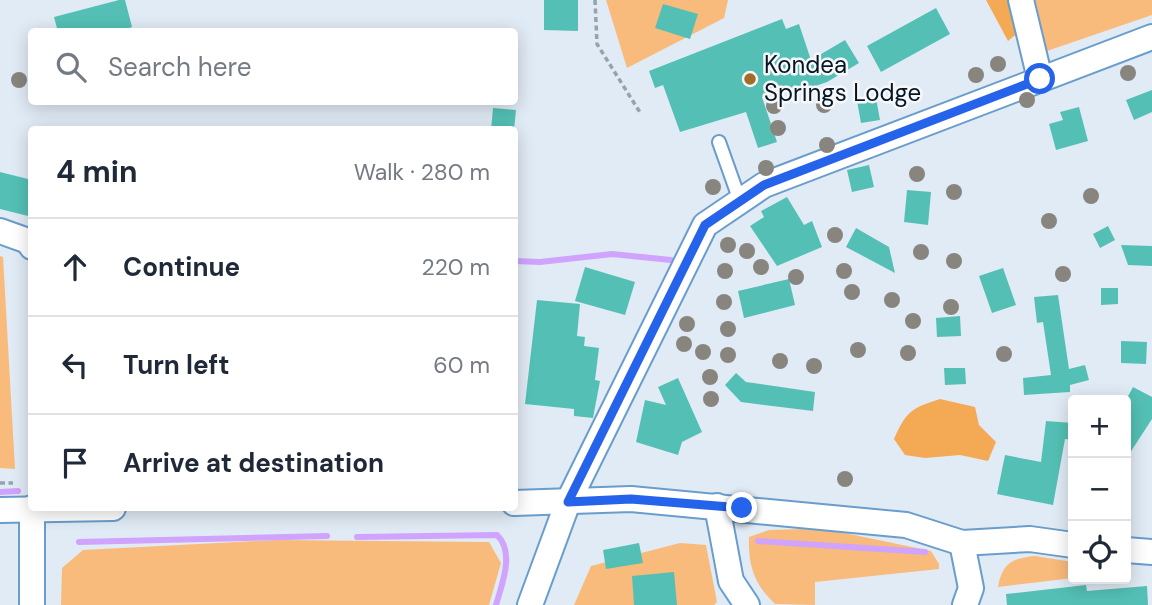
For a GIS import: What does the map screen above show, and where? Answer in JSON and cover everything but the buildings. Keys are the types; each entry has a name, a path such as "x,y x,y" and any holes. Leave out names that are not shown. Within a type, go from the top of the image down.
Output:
{"street":[{"path":"1021,0 1040,79"},
{"path":"530,605 568,502 705,225 764,185 1152,37"},
{"path":"0,231 28,241"},
{"path":"518,503 631,499 906,525 962,543 1030,539 1068,544"},
{"path":"717,506 731,581 747,605"},
{"path":"0,510 28,509"},
{"path":"32,511 32,605"},
{"path":"962,543 971,588 965,605"},
{"path":"1131,550 1152,552"}],"lane":[{"path":"719,142 740,201"}],"path":[{"path":"595,0 597,44 640,114"},
{"path":"0,483 13,483"}],"shaded area":[{"path":"606,0 728,0 724,18 627,68"},
{"path":"986,0 1014,0 1020,31 1008,41"},
{"path":"1027,0 1152,0 1152,15 1047,51"},
{"path":"0,256 3,257 15,469 0,468"},
{"path":"940,399 975,407 979,425 996,442 988,461 960,455 925,458 905,455 894,439 902,423 916,408"},
{"path":"769,530 835,531 931,551 939,569 815,582 815,605 775,604 757,582 750,557 749,537"},
{"path":"276,540 489,542 501,563 489,605 61,605 62,568 83,550"},
{"path":"680,543 706,545 717,602 714,605 574,605 591,566"},
{"path":"1035,556 1068,561 1068,579 998,587 1002,572 1010,563"}],"waterway":[{"path":"518,261 540,262 612,254 671,260"},
{"path":"0,492 18,491"},
{"path":"357,537 497,535 502,542 506,559 496,605"},
{"path":"79,542 327,536"},
{"path":"758,541 925,552"}],"place":[{"name":"Kondea Springs Lodge","path":"750,79"}],"route":[{"path":"742,508 631,499 568,502 705,225 764,185 1040,79"}]}
